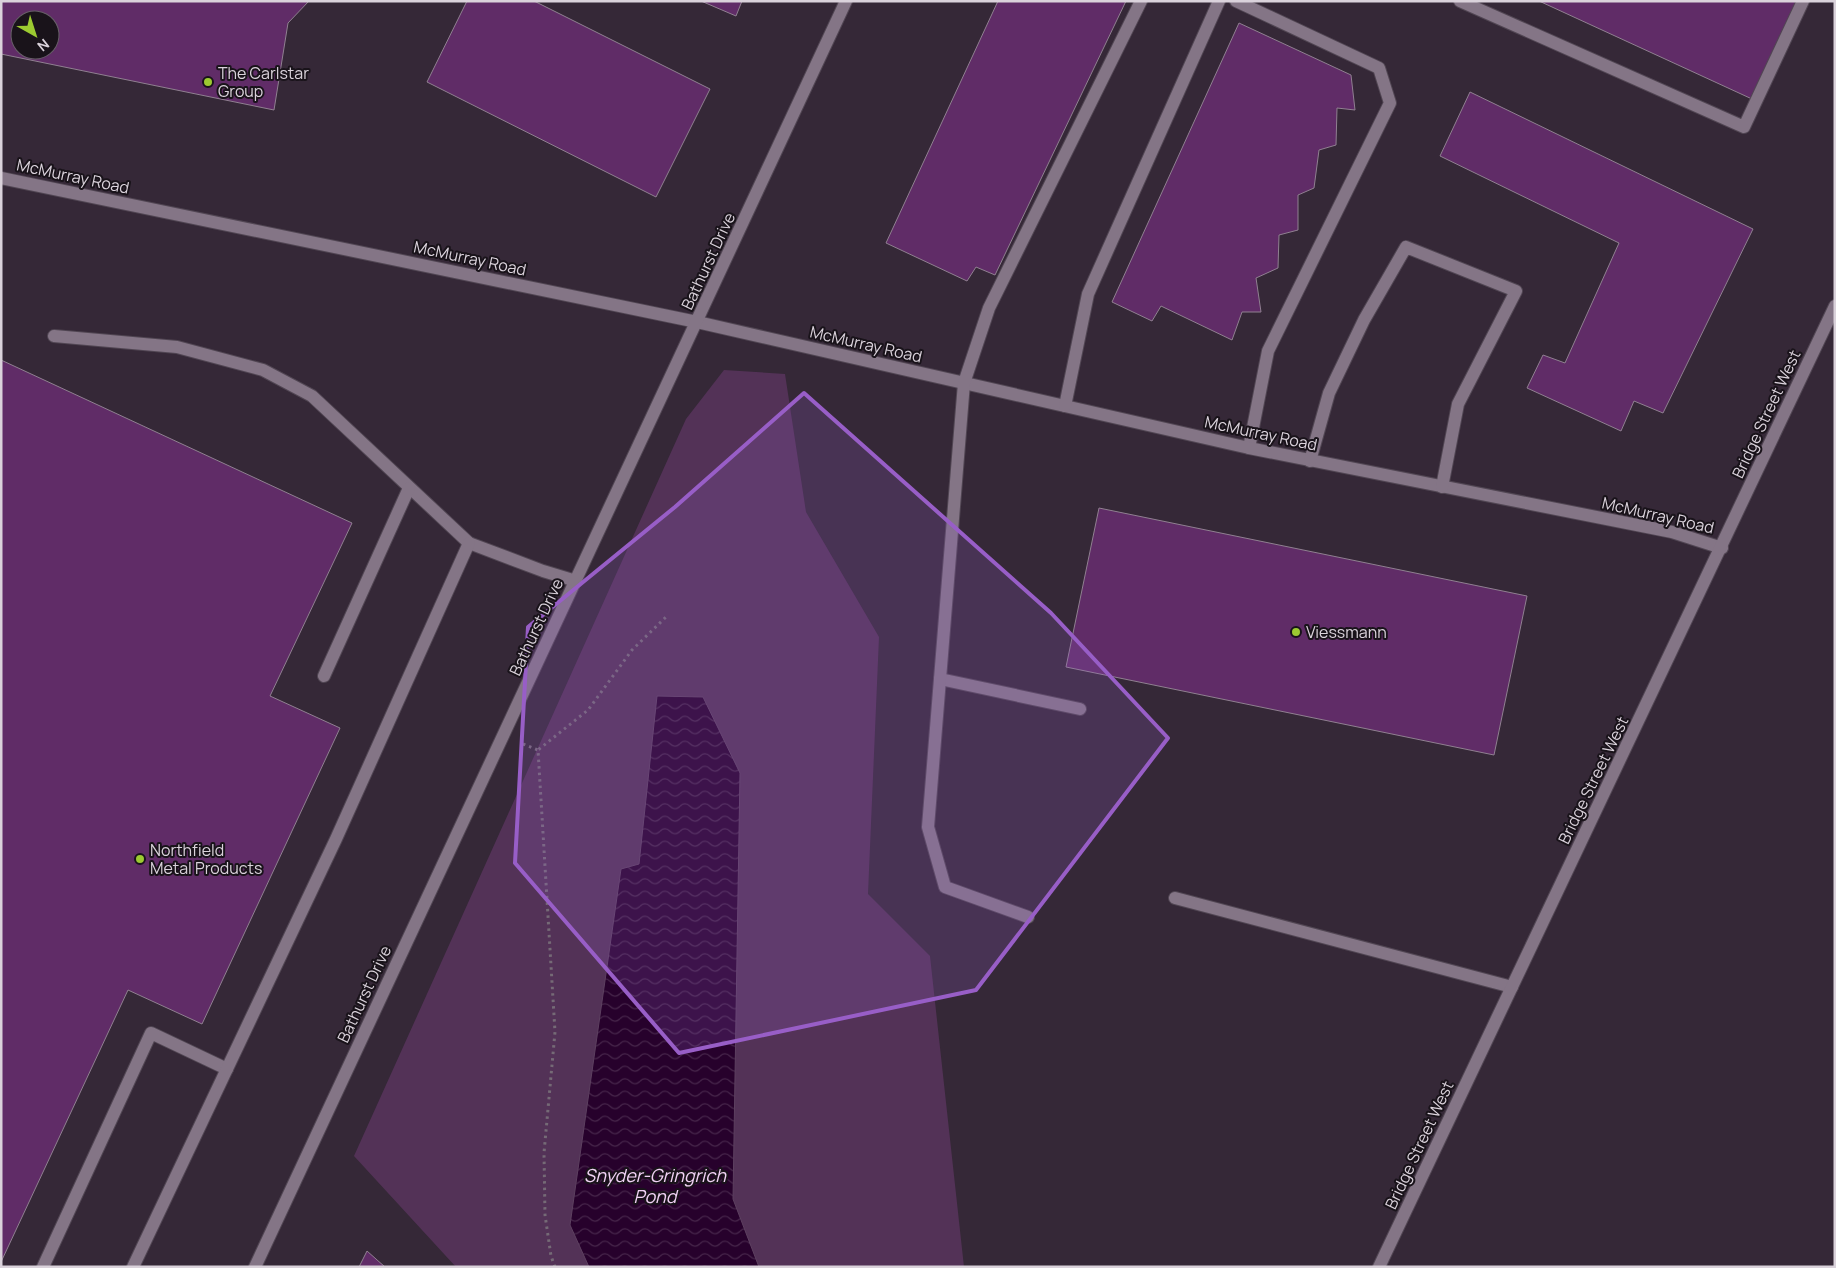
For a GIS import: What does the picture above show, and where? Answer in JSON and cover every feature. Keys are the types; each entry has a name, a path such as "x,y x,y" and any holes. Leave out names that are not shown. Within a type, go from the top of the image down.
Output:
{"street":[{"name":"Bathurst Drive","path":"255,1267 846,1"},
{"path":"1028,917 945,887 928,826 964,383 989,308 1140,1"},
{"path":"1065,406 1088,294 1219,1"},
{"path":"1236,1 1379,68 1390,103 1268,350 1249,448"},
{"path":"1460,1 1744,127 1804,1"},
{"name":"McMurray Road","path":"1,178 697,322 1249,448 1672,532 1722,548"},
{"path":"1310,461 1330,393 1364,320 1406,246 1516,291 1458,404 1442,487"},
{"name":"Bridge Street West","path":"1379,1267 1722,548 1835,306"},
{"path":"54,336 177,347 263,370 312,396 469,543 543,571 576,581"},
{"path":"324,676 409,488"},
{"path":"133,1267 348,812 469,543"},
{"path":"940,679 1080,709"},
{"path":"1174,898 1512,987"},
{"path":"43,1267 151,1033 227,1069"}],"path":[{"path":"555,1267 551,1256 545,1215 544,1153 555,1032 538,750 588,710 632,650 668,615"}],"highlighted area":[{"path":"804,393 1051,613 1168,738 976,990 679,1053 515,863 528,627 675,507"}],"shaded area":[{"path":"724,370 785,374 806,512 879,637 868,894 930,956 964,1267 456,1267 354,1156 686,419"}],"water":[{"name":"Snyder-Gringrich Pond","path":"657,696 703,697 740,773 733,1199 759,1267 589,1267 570,1225 621,869 639,864"}],"building":[{"name":"The Carlstar Group","path":"1,1 309,1 288,23 274,110 30,60 60,60 60,10 10,10 10,56 1,54"},
{"path":"467,1 534,1 710,89 656,197 427,82"},
{"path":"701,1 742,1 736,16"},
{"path":"998,1 1126,1 995,275 976,267 967,281 886,243"},
{"path":"1539,1 1797,1 1752,99"},
{"path":"1239,23 1351,75 1355,110 1337,108 1336,145 1319,150 1314,188 1298,195 1298,230 1279,235 1278,268 1256,278 1261,312 1242,312 1232,340 1161,306 1152,321 1112,302"},
{"path":"1470,92 1753,229 1663,413 1634,401 1621,431 1527,388 1543,355 1565,363 1619,243 1440,156"},
{"name":"Northfield Metal Products","path":"1,360 352,523 270,696 340,728 202,1024 128,990 1,1262"},
{"name":"Viessmann","path":"1099,508 1527,596 1494,755 1066,667"},
{"path":"367,1251 385,1267 359,1267"}],"place":[{"name":"The Carlstar Group","path":"208,82"},
{"name":"Viessmann","path":"1296,632"},
{"name":"Northfield Metal Products","path":"140,859"}]}
